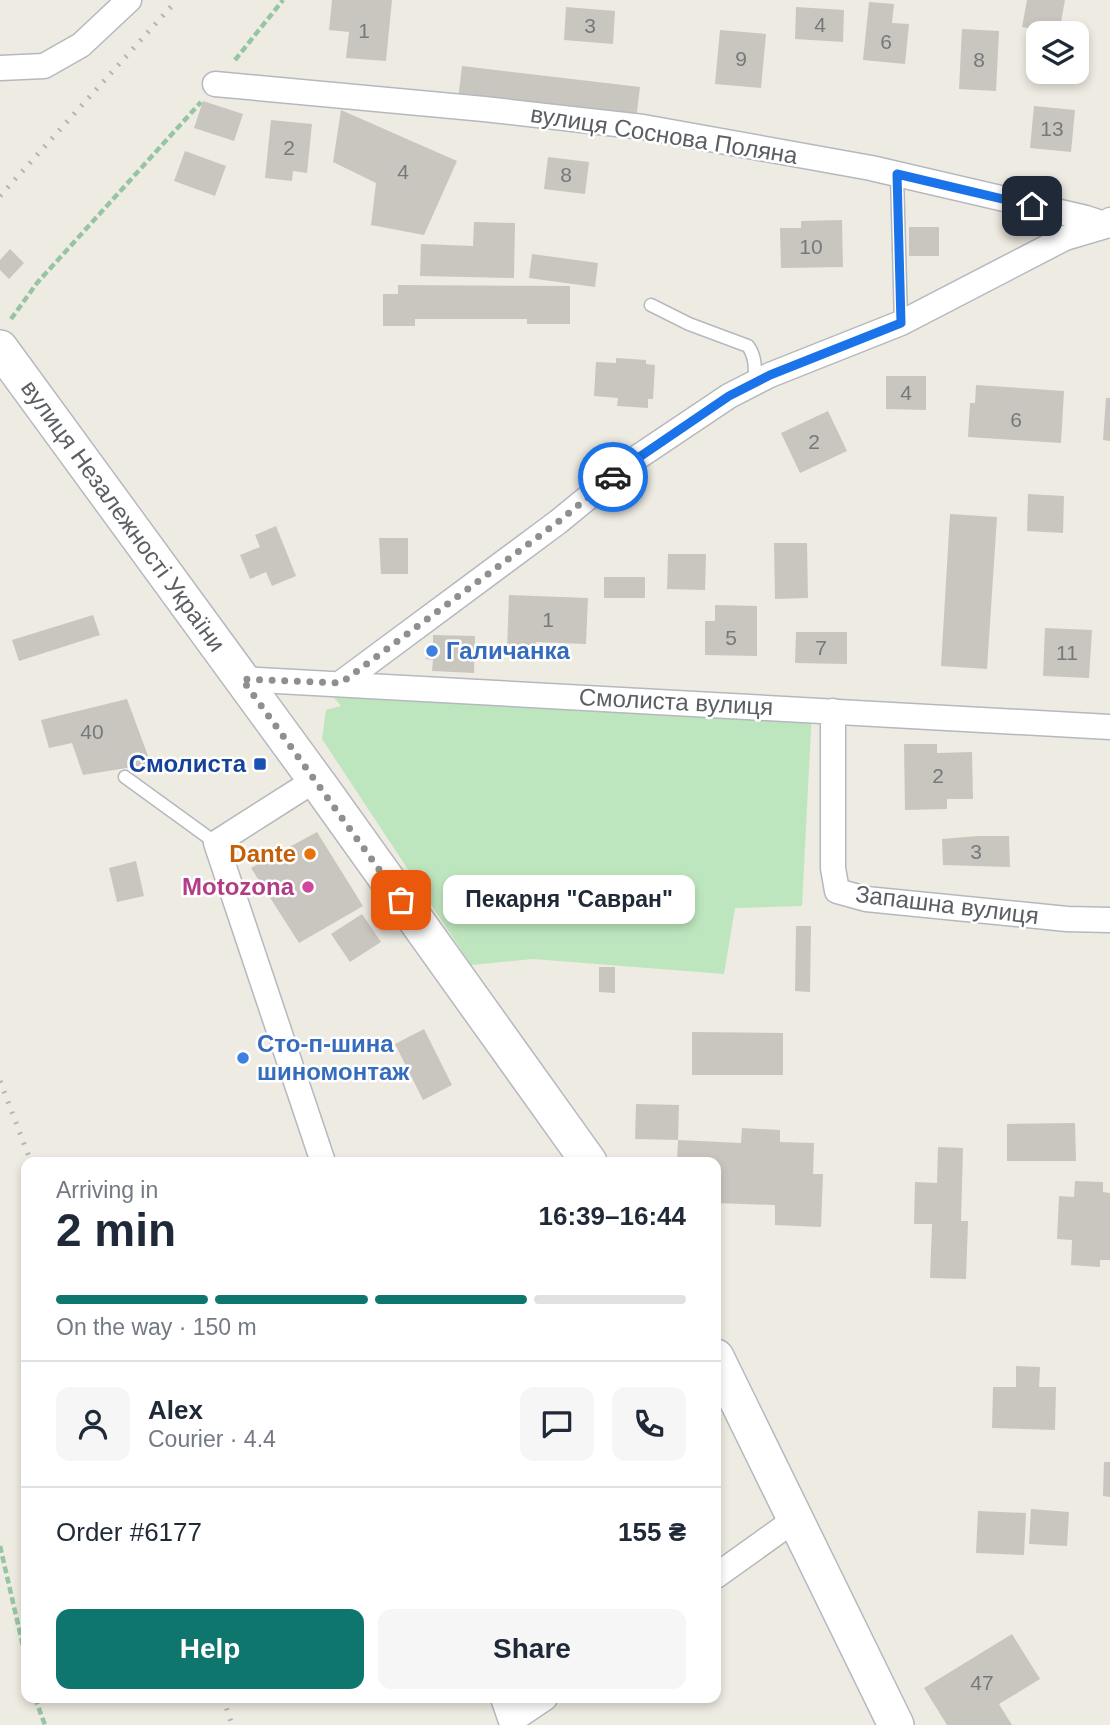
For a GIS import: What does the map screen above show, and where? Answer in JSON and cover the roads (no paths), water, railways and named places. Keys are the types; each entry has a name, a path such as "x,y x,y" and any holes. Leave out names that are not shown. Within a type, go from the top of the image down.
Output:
{"main road":[{"name":"вулиця Незалежності України","path":"3,337 242,679 585,1157"},
{"path":"721,1367 896,1725"}],"street":[{"path":"0,68 44,66 82,45 129,0"},
{"name":"вулиця Соснова Поляна","path":"215,84 643,127 897,174 1109,224"},
{"path":"341,683 558,522 635,460 729,396 901,323 1065,238 1109,224"},
{"name":"Смолиста вулиця","path":"242,679 1110,727"},
{"name":"Запашна вулиця","path":"834,711 834,868 837,891 866,900 1068,919 1110,920"},
{"path":"315,780 216,843 321,1157"},
{"path":"721,1572 797,1518"},
{"path":"505,1703 512,1723 538,1703"}],"lane":[{"path":"897,174 901,323"},
{"path":"651,305 689,324 748,346 755,361 755,383"},
{"path":"124,778 216,843"}],"railway":[{"path":"0,196 177,0"},
{"path":"0,1081 29,1157"},
{"path":"225,1703 232,1725"}],"place":[{"name":"Галичанка","path":"432,651"},
{"name":"Смолиста","path":"260,764"},
{"name":"Dante","path":"310,854"},
{"name":"Motozona","path":"308,887"},
{"name":"Пекарня \"Савран\"","path":"401,900"},
{"name":"Сто-п-шина шиномонтаж","path":"243,1058"}]}
